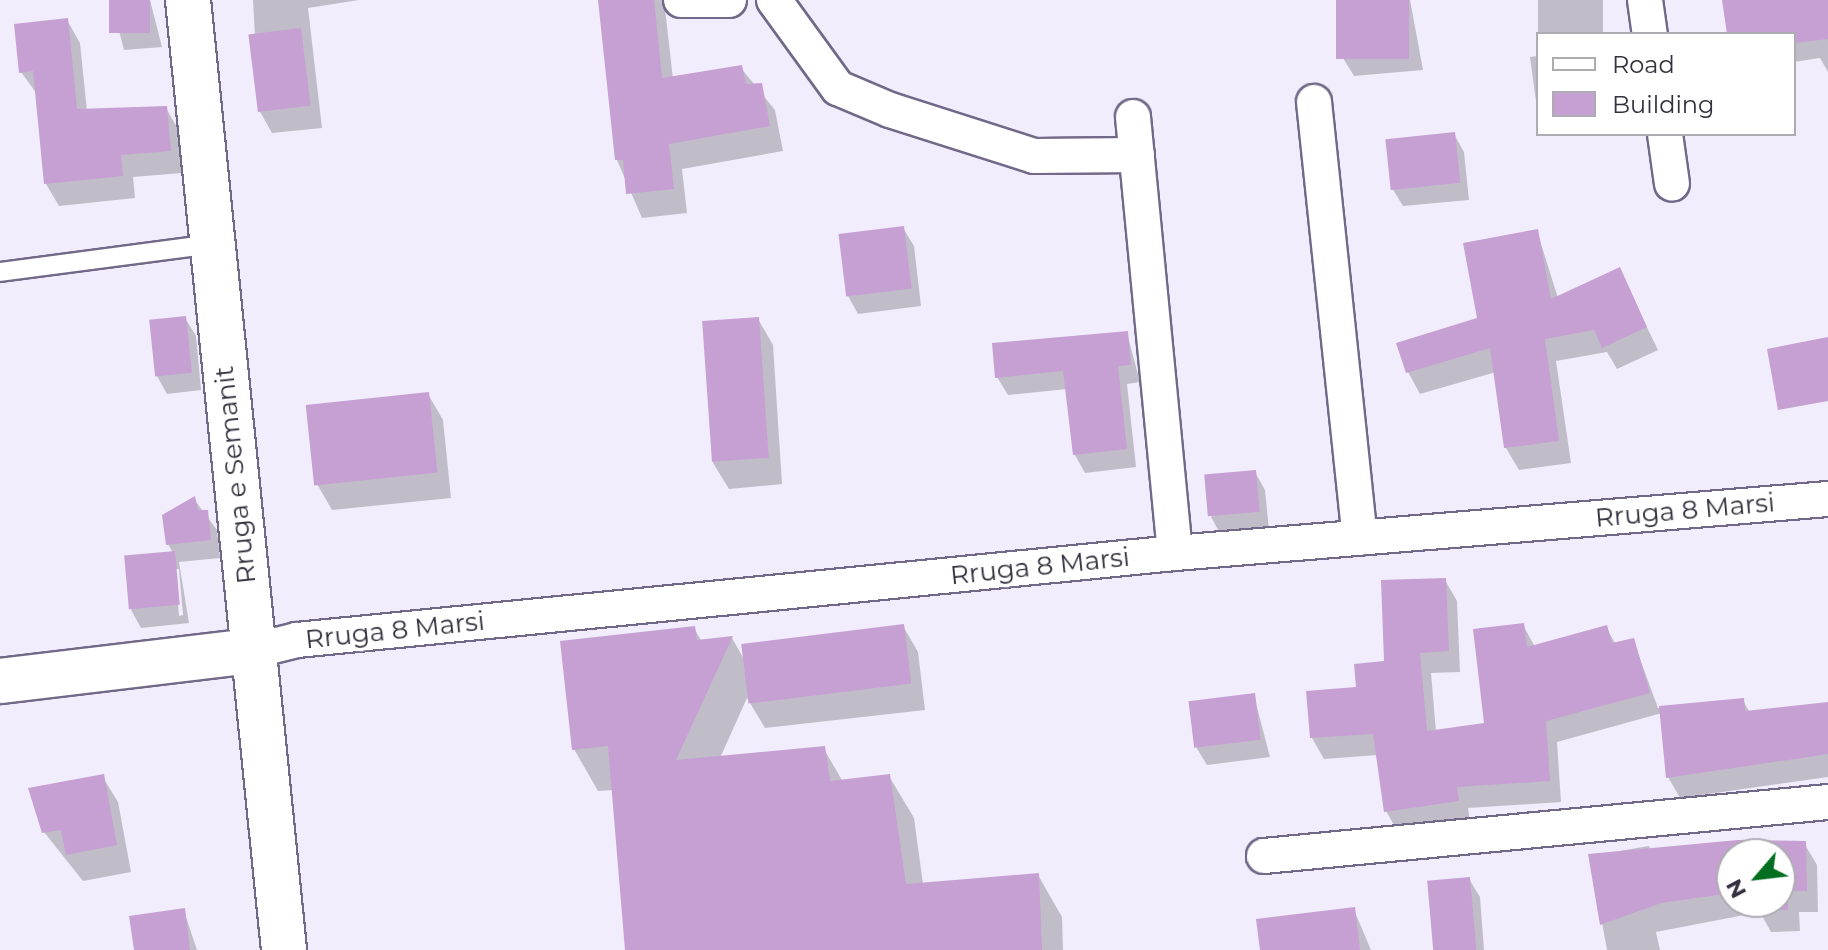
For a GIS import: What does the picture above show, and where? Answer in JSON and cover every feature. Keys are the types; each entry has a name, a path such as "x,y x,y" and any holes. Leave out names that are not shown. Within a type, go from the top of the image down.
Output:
{"main road":[{"name":"Rruga e Semanit","path":"188,0 284,950"},
{"path":"0,681 253,651"}],"street":[{"path":"681,0 729,0"},
{"path":"774,0 797,42 838,88 890,110 1034,156 1137,155"},
{"path":"1645,0 1650,32"},
{"path":"1314,102 1360,538"},
{"path":"1133,117 1175,553"},
{"path":"1665,136 1672,184"},
{"name":"Rruga 8 Marsi","path":"253,651 297,640 1175,553 1828,499"},
{"path":"1264,856 1828,802"}],"lane":[{"path":"0,272 213,244"}],"building":[{"path":"109,0 150,0 150,33 109,33"},
{"path":"598,0 654,0 662,78 742,65 746,84 762,83 770,126 669,144 674,189 626,194 623,160 615,160"},
{"path":"1336,0 1409,0 1409,59 1336,59"},
{"path":"1722,0 1828,0 1828,39 1796,43 1796,32 1727,32"},
{"path":"68,18 77,109 167,106 171,151 121,155 123,176 44,184 33,71 19,73 14,24"},
{"path":"301,28 311,105 258,112 248,34"},
{"path":"1455,132 1460,183 1391,190 1385,139"},
{"path":"904,226 912,289 846,297 838,234"},
{"path":"1538,229 1551,299 1620,267 1647,327 1602,348 1594,330 1545,339 1559,441 1504,448 1490,348 1406,373 1396,343 1477,318 1463,243"},
{"path":"186,316 192,373 155,377 149,320"},
{"path":"759,317 769,458 712,462 702,321"},
{"path":"1128,331 1131,365 1118,366 1127,449 1073,455 1063,371 995,378 992,343"},
{"path":"1828,337 1828,401 1778,410 1767,349"},
{"path":"429,392 437,473 314,486 306,405"},
{"path":"1256,470 1260,512 1208,516 1204,475"},
{"path":"195,496 198,510 208,510 211,540 166,545 162,515"},
{"path":"175,551 180,605 129,609 124,555"},
{"path":"1446,578 1449,651 1420,653 1427,731 1484,723 1473,629 1524,623 1527,647 1607,625 1612,643 1634,638 1650,693 1546,721 1550,781 1457,787 1459,801 1384,812 1373,734 1310,738 1306,691 1356,687 1354,664 1384,661 1381,580"},
{"path":"904,624 911,684 749,704 741,644"},
{"path":"695,626 697,640 733,636 676,760 825,746 830,781 890,774 906,884 1039,873 1042,950 625,950 608,746 572,750 560,641"},
{"path":"1255,693 1261,740 1194,748 1188,701"},
{"path":"1744,698 1745,711 1828,702 1828,754 1666,778 1659,706"},
{"path":"104,774 117,845 66,855 61,830 42,833 28,788"},
{"path":"1796,841 1806,841 1807,891 1796,891"},
{"path":"1716,842 1716,895 1661,903 1600,925 1588,854"},
{"path":"1470,877 1476,950 1433,950 1427,881"},
{"path":"1355,907 1360,950 1260,950 1256,919"},
{"path":"185,908 190,950 134,950 129,916"}]}
